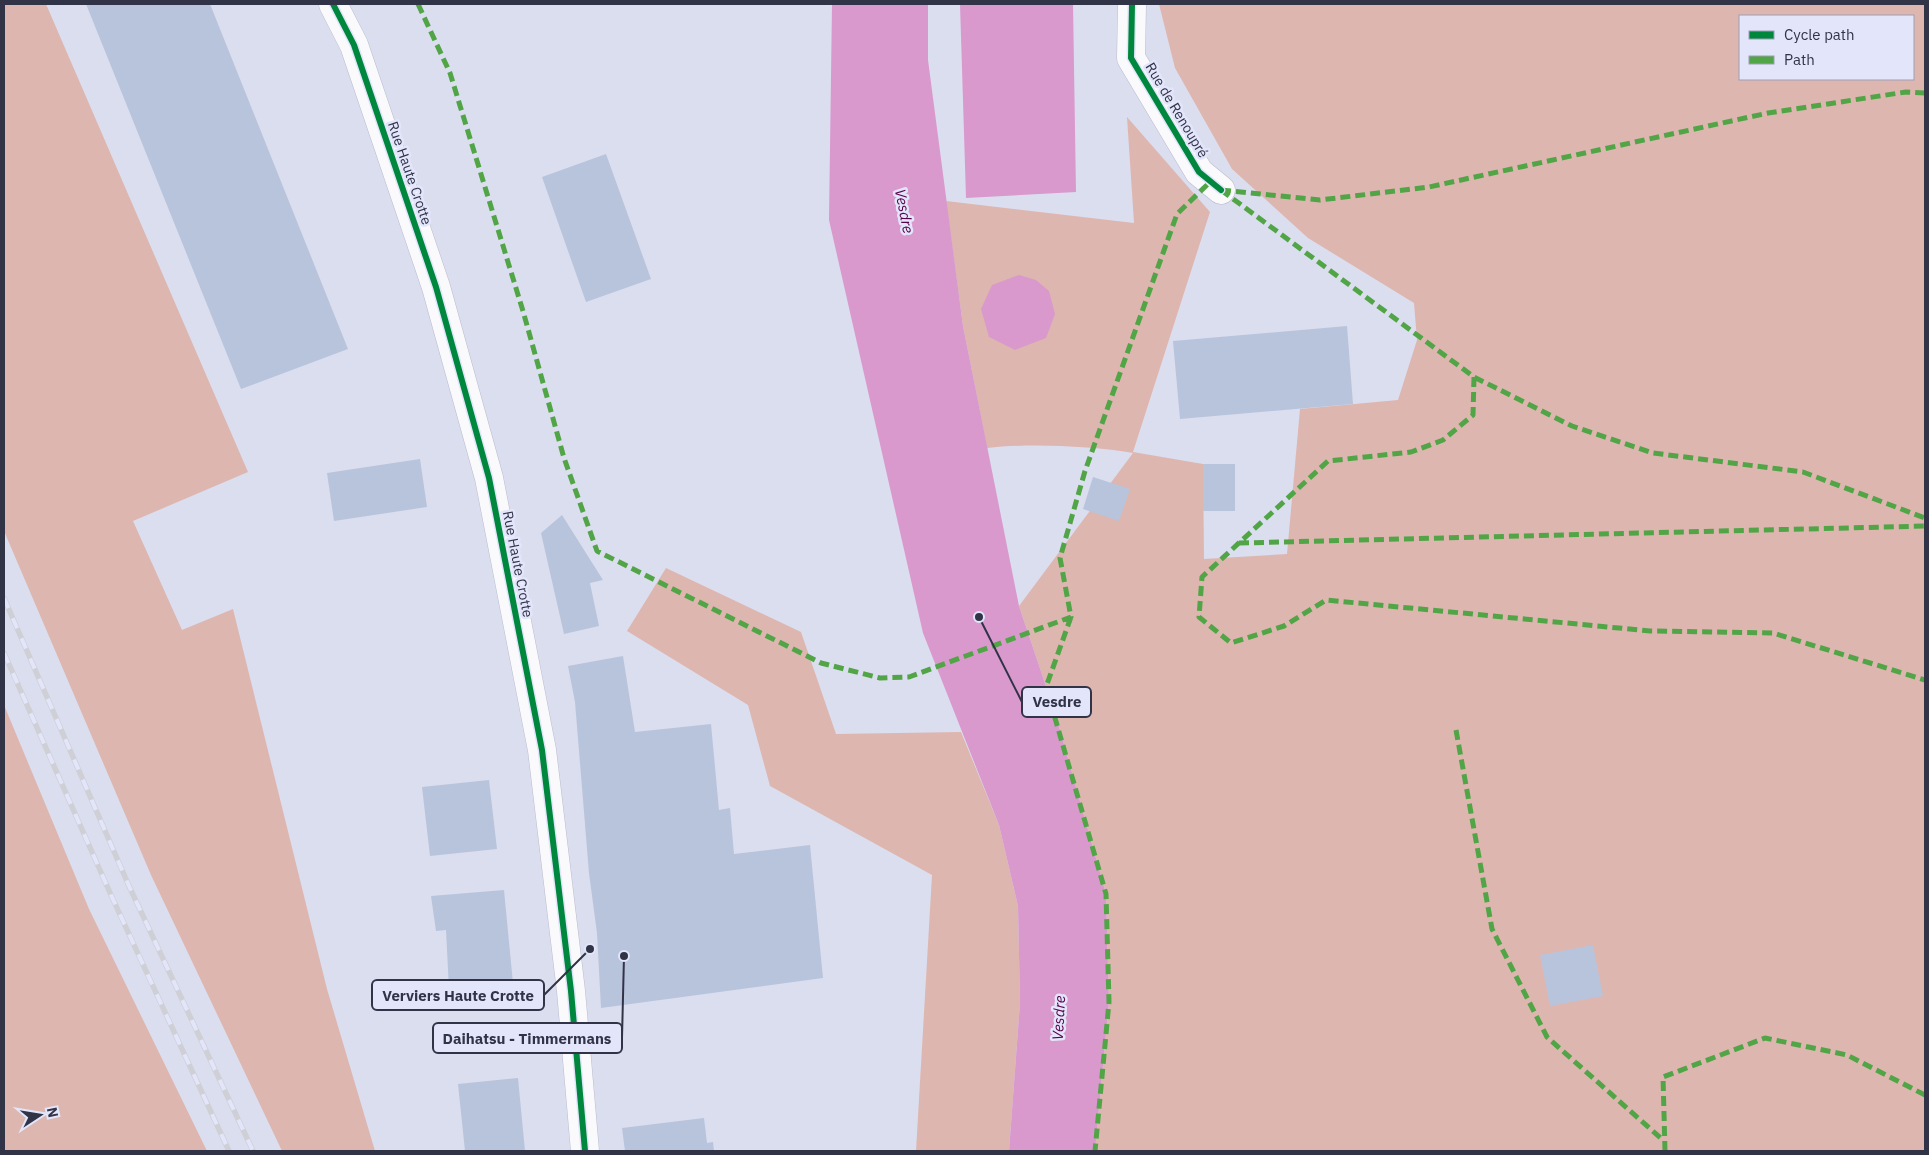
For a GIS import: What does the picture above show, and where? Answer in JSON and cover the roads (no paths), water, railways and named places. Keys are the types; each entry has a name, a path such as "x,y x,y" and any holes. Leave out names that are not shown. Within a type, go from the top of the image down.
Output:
{"main road":[{"name":"Rue Haute Crotte","path":"333,4 354,45 436,287 489,478 542,750 571,991 585,1151"},
{"name":"Rue de Renoupré","path":"1132,4 1131,58 1199,172 1221,190"}],"water":[{"path":"832,4 928,4 928,60 963,326 1019,606 1056,716 1106,894 1109,1002 1095,1151 1009,1151 1020,1003 1018,906 999,825 923,633 829,220"},
{"path":"960,4 1073,4 1076,192 966,198"},
{"path":"1019,275 1036,280 1049,291 1055,314 1046,338 1015,350 989,337 981,309 992,285"}],"railway":[{"path":"4,598 129,886 253,1151"},
{"path":"4,653 111,895 229,1151"}],"place":[{"name":"Vesdre","path":"979,617"},
{"name":"Verviers Haute Crotte","path":"590,949"},
{"name":"Daihatsu - Timmermans","path":"624,956"}]}
